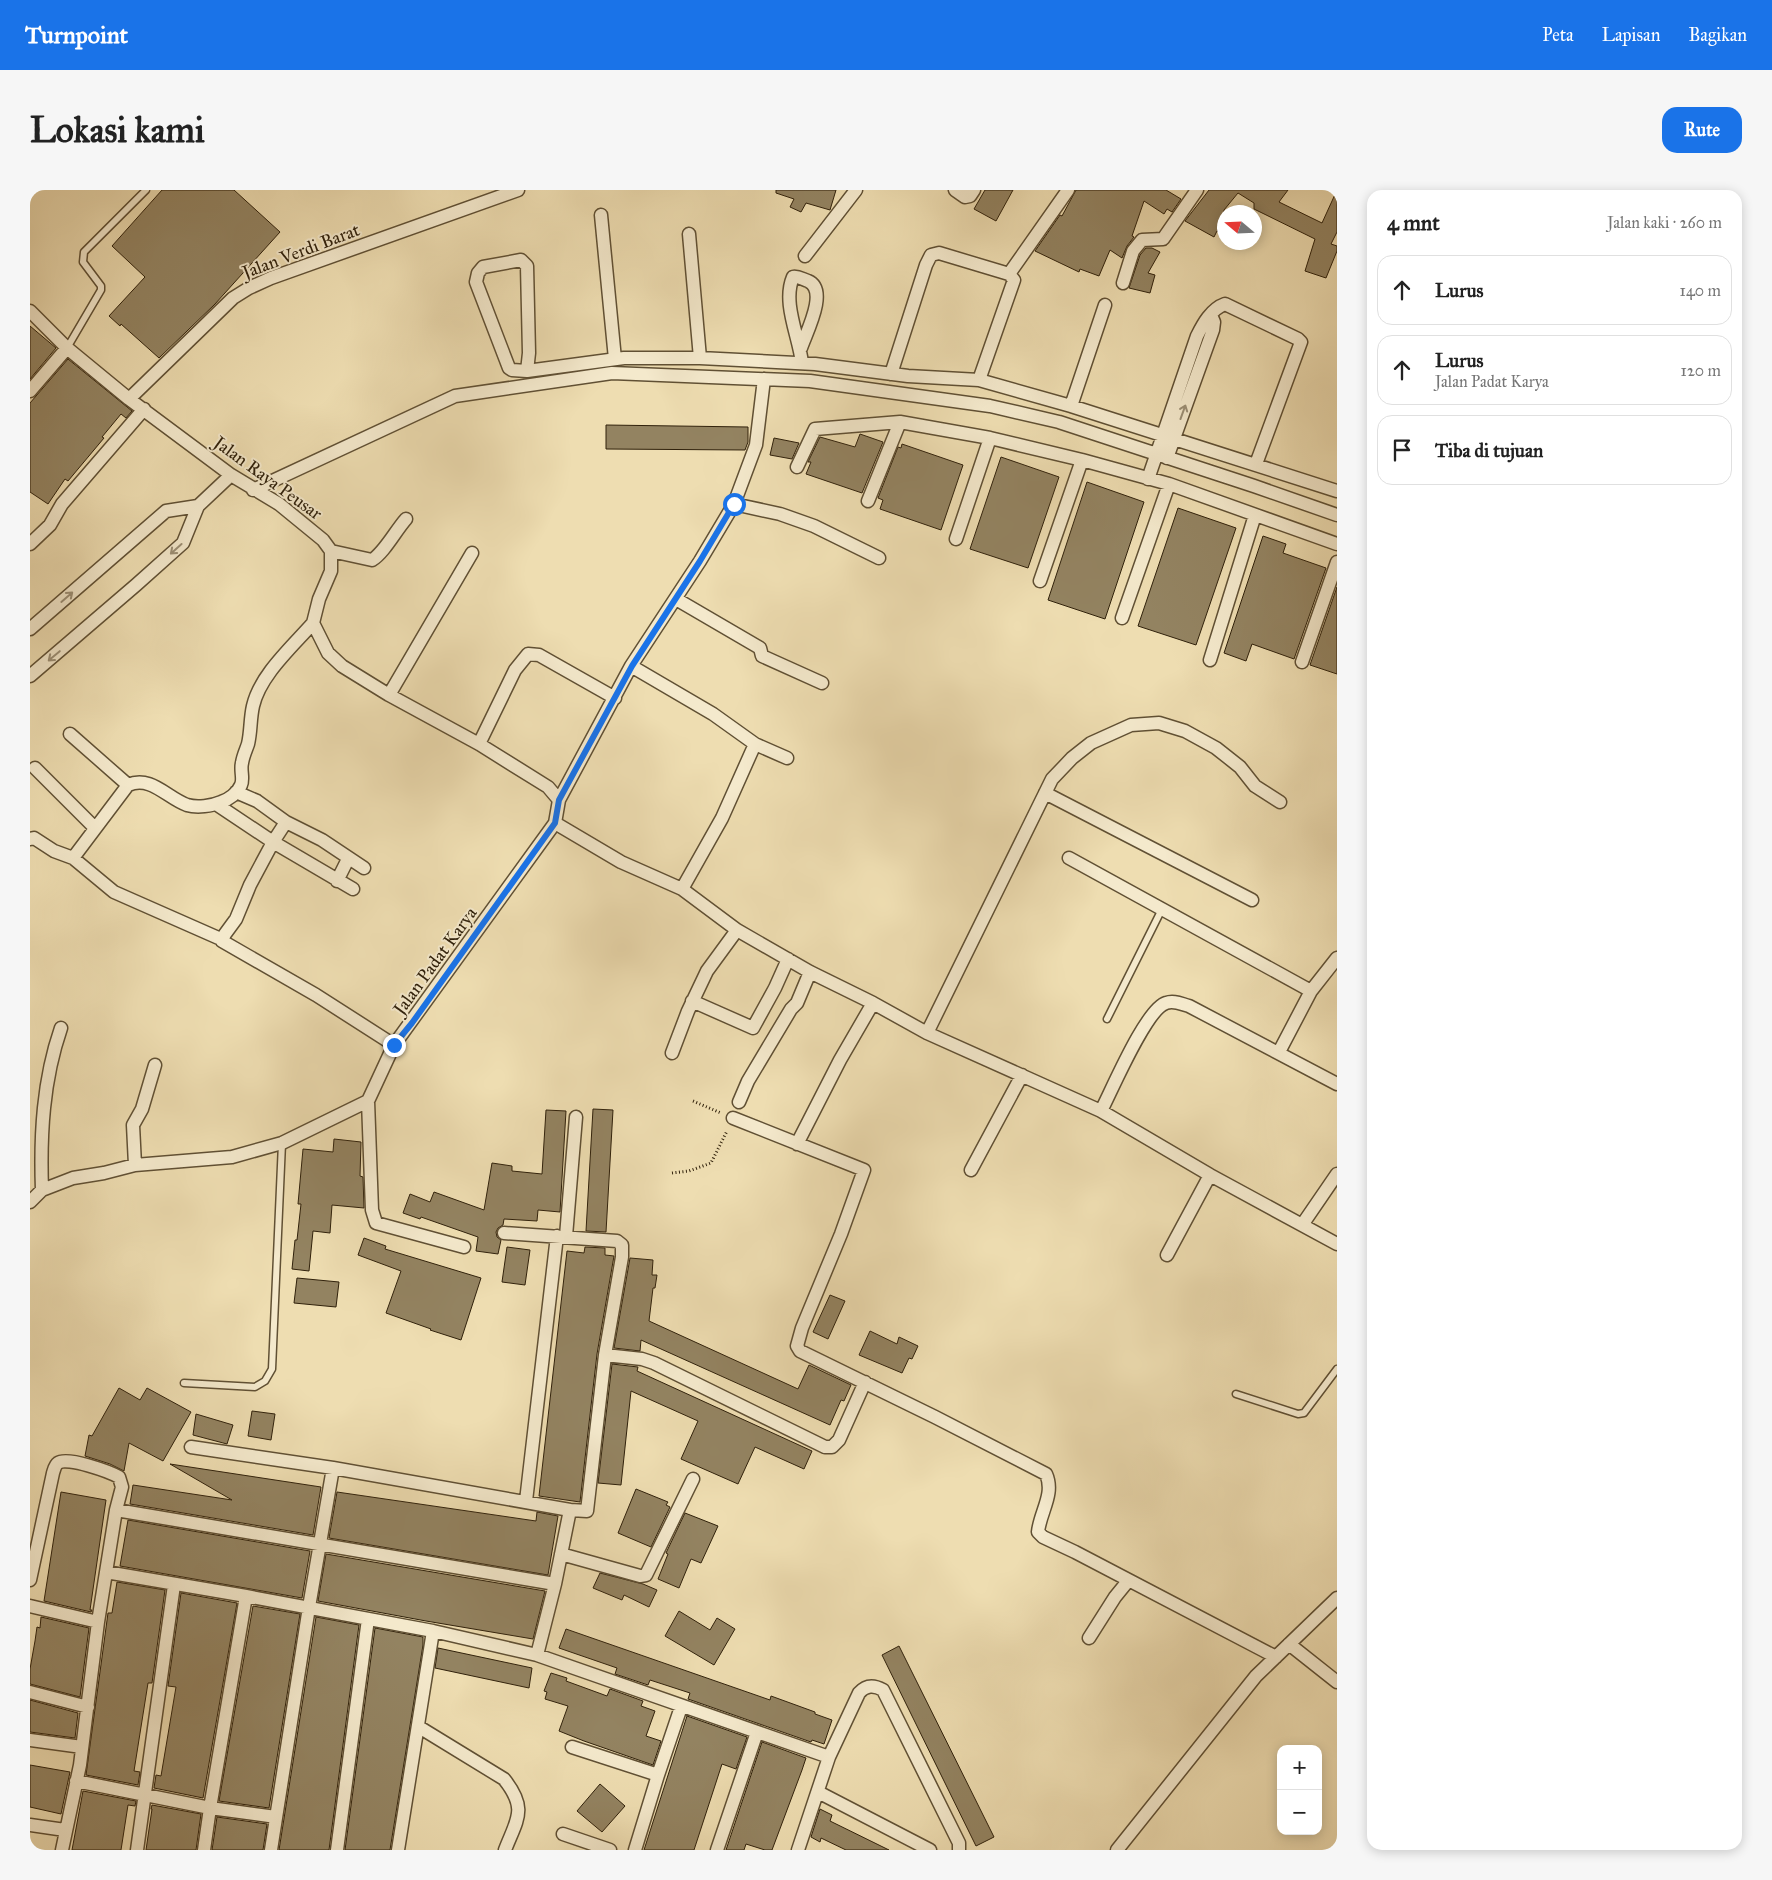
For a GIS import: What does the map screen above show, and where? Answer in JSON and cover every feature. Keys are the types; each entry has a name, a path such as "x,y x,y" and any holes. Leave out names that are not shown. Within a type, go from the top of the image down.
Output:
{"street":[{"name":"Jalan Verdi Barat","path":"129,399 233,298 249,288 280,275 518,190"},
{"path":"805,256 856,190"},
{"path":"955,190 965,197 970,196 974,190"},
{"path":"1009,274 1068,190"},
{"path":"1123,282 1133,251 1142,240 1163,239 1198,190"},
{"path":"601,215 615,359"},
{"path":"690,234 700,358"},
{"path":"891,374 926,265 931,256 938,254 1009,274 1014,280 979,380"},
{"path":"527,371 529,354 527,266 521,260 483,267 478,273 476,282 509,368 512,370 527,371 615,359 700,358 802,363 891,374 979,380 1168,436 1337,491"},
{"path":"800,348 817,305 817,292 811,282 796,276 793,277 789,286 792,313 802,363"},
{"path":"1148,478 1162,456 1168,436 1213,330 1214,322 1211,315 1220,306 1225,304 1298,338 1301,342 1256,464"},
{"path":"1071,406 1106,306"},
{"name":"Jalan Raya Peusar","path":"30,311 67,348 129,399 231,475 279,504 323,540 331,551"},
{"path":"30,391 67,348"},
{"path":"253,490 455,396 612,373 810,381 990,406 1060,422 1337,515"},
{"path":"764,379 756,445 734,504 676,599 632,666 559,800 555,823 621,862 682,889 737,930 810,972 927,1032 1102,1111 1210,1175 1337,1244"},
{"path":"30,544 50,526 62,504 144,409"},
{"path":"868,501 900,422"},
{"path":"797,467 815,429 900,422 990,438 1148,478 1337,544"},
{"path":"956,539 990,438"},
{"path":"1040,581 1082,460"},
{"path":"30,676 183,542 198,506 231,475"},
{"path":"1122,618 1169,484"},
{"path":"734,504 780,514 814,526 879,558"},
{"path":"30,629 166,511 198,506"},
{"path":"1210,660 1255,515"},
{"path":"73,858 128,785 141,782 152,785 187,805 198,806 224,802 236,792 242,784 241,763 248,744 251,717 258,690 313,623 319,599 331,571 331,551 372,560 380,555 394,532 406,519"},
{"path":"389,695 472,554"},
{"path":"1302,662 1337,562"},
{"path":"676,599 760,648 762,656 822,684"},
{"path":"313,623 328,653 342,666 389,695 479,744 548,786 559,800"},
{"path":"479,744 515,670 528,654 539,655 615,698"},
{"path":"632,666 713,714 755,744 787,758"},
{"path":"927,1032 1052,779 1072,758 1091,743 1131,725 1159,723 1185,732 1216,748 1240,767 1255,786 1280,802"},
{"path":"70,734 128,785"},
{"path":"682,889 722,818 755,744"},
{"path":"35,768 95,828"},
{"path":"236,792 258,802 286,822 322,840 364,868"},
{"path":"1045,793 1252,900"},
{"path":"216,804 273,842 353,889"},
{"path":"223,940 236,919 250,885 286,822"},
{"name":"Jalan Padat Karya","path":"368,1101 394,1045 412,1023 555,823"},
{"path":"30,839 34,838 54,851 73,858 114,892 223,940 225,943 316,995 394,1045"},
{"path":"1069,858 1311,991"},
{"path":"337,881 348,859"},
{"path":"672,1053 692,1001 707,971 737,930"},
{"path":"1279,1052 1311,991 1337,958"},
{"path":"692,1001 753,1028 776,988 788,959"},
{"path":"739,1102 748,1081 791,1009 797,1003 810,972"},
{"path":"1102,1111 1146,1023 1164,1003 1173,1001 1189,1006 1337,1084"},
{"path":"797,1144 840,1060 873,1003"},
{"path":"42,1190 40,1146 45,1099 55,1044 61,1028"},
{"path":"135,1165 134,1125 142,1108 155,1065"},
{"path":"971,1170 1022,1075"},
{"path":"30,1202 42,1190 72,1178 104,1173 135,1165 232,1158 282,1143 368,1101 372,1210 376,1223 464,1247"},
{"path":"526,1501 576,1118"},
{"path":"733,1118 864,1170 841,1234 802,1328 797,1346 800,1351 1046,1474 1049,1487 1038,1532 1043,1537 1276,1657"},
{"path":"1302,1225 1337,1174"},
{"path":"1167,1255 1210,1175"},
{"path":"191,1447 333,1468 570,1510 587,1511 605,1354 622,1256 622,1245 617,1240 504,1232"},
{"path":"605,1354 642,1358 654,1363 825,1447 832,1447 838,1440 865,1382"},
{"path":"30,1580 42,1518 57,1464 60,1461 70,1461 102,1470 119,1478 122,1487 116,1510 98,1622 82,1747 62,1850"},
{"path":"271,1850 333,1468"},
{"path":"561,1554 640,1576 646,1575 693,1480"},
{"path":"116,1510 555,1584"},
{"path":"537,1655 555,1584 570,1510"},
{"path":"30,1512 42,1518"},
{"path":"106,1572 309,1607 433,1631 537,1655 829,1757"},
{"path":"1089,1638 1115,1596 1128,1581"},
{"path":"137,1850 174,1584"},
{"path":"204,1850 246,1596"},
{"path":"1117,1850 1256,1676 1337,1598"},
{"path":"30,1606 98,1622"},
{"path":"336,1850 368,1619"},
{"path":"398,1850 433,1631"},
{"path":"1289,1644 1337,1682"},
{"path":"798,1850 829,1757 859,1693 863,1689 876,1686 883,1690 959,1843 959,1850"},
{"path":"30,1692 88,1707"},
{"path":"635,1850 658,1775 682,1707"},
{"path":"419,1727 504,1779 513,1790 519,1808 518,1817 517,1824 505,1850"},
{"path":"717,1850 757,1732"},
{"path":"30,1740 82,1747"},
{"path":"572,1746 658,1775"},
{"path":"76,1781 210,1808 276,1817"},
{"path":"818,1792 930,1850"},
{"path":"30,1825 65,1830"},
{"path":"563,1834 610,1850"}],"lane":[{"path":"67,348 101,290 101,286 83,262 84,252 146,190"},
{"path":"1107,1019 1162,909"},
{"path":"184,1383 255,1387 265,1381 272,1369 282,1143"},
{"path":"1236,1394 1298,1414 1304,1413 1337,1369"}],"path":[{"path":"672,1173 689,1172 711,1163 733,1118 693,1101"}],"building":[{"path":"162,190 234,190 280,232 215,304 159,358 121,324 120,326 109,316 145,277 112,246"},
{"path":"776,190 836,190 830,210 806,203 801,212 790,207 794,199 776,193"},
{"path":"985,190 1013,190 996,221 974,209"},
{"path":"1076,190 1166,190 1181,199 1172,212 1167,209 1164,214 1144,201 1132,236 1134,237 1127,246 1122,258 1110,250 1099,276 1080,269 1079,272 1035,251 1060,215 1062,216"},
{"path":"1209,190 1288,190 1279,202 1322,223 1337,190 1337,232 1331,244 1337,246 1337,251 1326,278 1305,271 1315,239 1262,213 1262,205 1254,205 1254,203 1238,193 1228,205 1217,205 1217,231 1214,237 1185,221"},
{"path":"1146,248 1152,248 1160,252 1148,273 1155,275 1150,293 1129,288 1140,255"},
{"path":"30,326 56,348 30,379"},
{"path":"68,359 132,411 126,418 121,414 102,437 104,438 68,481 65,479 48,504 30,492 30,403"},
{"path":"606,425 748,427 748,442 745,450 606,449"},
{"path":"860,434 883,442 862,493 806,474 811,462 808,462 820,437 855,447"},
{"path":"774,438 799,443 792,459 770,455"},
{"path":"902,444 963,465 941,530 880,509 883,500 878,498 898,447 901,448"},
{"path":"1001,457 1059,477 1028,568 970,549"},
{"path":"1087,482 1144,502 1105,619 1048,600"},
{"path":"1178,508 1236,528 1196,645 1138,626"},
{"path":"1263,536 1286,544 1283,553 1326,568 1294,659 1252,644 1246,661 1224,653"},
{"path":"1337,587 1337,674 1310,665"},
{"path":"593,1109 613,1110 606,1232 586,1231"},
{"path":"546,1110 566,1111 560,1212 538,1210 537,1221 504,1219 503,1225 496,1232 497,1237 501,1240 498,1254 476,1251 478,1237 421,1217 420,1219 403,1213 410,1194 430,1202 434,1192 484,1210 492,1163 512,1166 512,1171 542,1174"},
{"path":"334,1139 361,1142 360,1176 363,1177 364,1208 332,1205 330,1233 313,1231 309,1271 292,1269 301,1204 298,1204 303,1149 333,1152"},
{"path":"364,1238 386,1246 385,1249 481,1278 461,1340 386,1313 401,1271 358,1255"},
{"path":"507,1247 530,1250 525,1285 502,1282"},
{"path":"585,1247 605,1248 605,1255 614,1256 597,1354 580,1502 539,1496 567,1251 584,1253"},
{"path":"630,1258 653,1260 652,1275 657,1275 655,1288 653,1288 649,1321 798,1389 809,1365 851,1385 844,1401 841,1400 830,1425 641,1340 640,1351 614,1348"},
{"path":"297,1278 339,1282 336,1307 294,1303"},
{"path":"830,1295 845,1301 828,1339 813,1332"},
{"path":"870,1331 897,1344 899,1337 918,1346 912,1359 909,1358 902,1373 859,1355"},
{"path":"612,1364 638,1367 637,1371 812,1451 804,1469 755,1447 738,1484 681,1459 698,1421 631,1391 621,1485 598,1483"},
{"path":"119,1388 140,1400 147,1388 191,1412 163,1461 129,1443 124,1471 110,1464 85,1456 89,1435 92,1436"},
{"path":"252,1411 275,1414 271,1440 248,1436"},
{"path":"196,1414 233,1425 227,1444 193,1435"},
{"path":"170,1464 321,1487 313,1535 130,1504 133,1485 232,1500"},
{"path":"636,1489 668,1502 666,1505 670,1507 651,1547 618,1533"},
{"path":"61,1492 106,1500 91,1612 44,1601"},
{"path":"337,1492 536,1521 537,1512 558,1516 548,1575 329,1538"},
{"path":"685,1513 718,1526 701,1563 691,1559 679,1588 658,1579 668,1554 666,1553"},
{"path":"128,1520 310,1551 302,1598 120,1566"},
{"path":"326,1554 545,1591 533,1639 318,1601"},
{"path":"600,1573 643,1584 657,1590 649,1607 624,1595 622,1600 593,1588"},
{"path":"117,1582 165,1590 152,1683 148,1683 134,1771 140,1772 138,1785 86,1775 108,1613 112,1613"},
{"path":"181,1593 237,1603 203,1798 154,1788 156,1775 161,1776 176,1687 168,1686"},
{"path":"253,1606 300,1614 269,1808 219,1801"},
{"path":"679,1611 710,1630 717,1618 735,1629 714,1665 665,1636"},
{"path":"41,1617 89,1628 80,1697 30,1684 30,1669 37,1627 40,1628"},
{"path":"316,1617 359,1625 329,1850 279,1850"},
{"path":"375,1628 423,1637 423,1645 390,1850 345,1850"},
{"path":"566,1629 770,1700 771,1696 815,1712 815,1714 832,1720 824,1744 812,1740 811,1742 688,1699 690,1693 650,1680 648,1685 615,1674 617,1668 559,1648"},
{"path":"899,1646 994,1837 976,1846 882,1655"},
{"path":"438,1648 532,1668 529,1688 435,1668"},
{"path":"551,1673 567,1678 566,1681 607,1696 610,1689 643,1701 641,1706 655,1711 646,1736 661,1741 653,1765 559,1731 568,1706 545,1699 547,1692 544,1691"},
{"path":"30,1700 78,1713 75,1738 30,1732"},
{"path":"687,1716 747,1737 736,1769 722,1764 694,1850 644,1850"},
{"path":"762,1742 806,1758 802,1770 772,1850 765,1850 746,1844 744,1850 726,1850"},
{"path":"30,1765 70,1772 61,1814 30,1807"},
{"path":"600,1784 625,1806 602,1832 577,1811"},
{"path":"83,1791 136,1801 135,1806 128,1805 121,1850 72,1850"},
{"path":"152,1805 201,1814 196,1850 146,1850"},
{"path":"820,1809 832,1815 830,1821 889,1850 846,1850 821,1838 820,1842 811,1837"},
{"path":"217,1817 267,1824 263,1850 212,1850"}],"route":[{"path":"394,1045 412,1023 555,823 559,800 632,666 700,561 734,504"}]}
